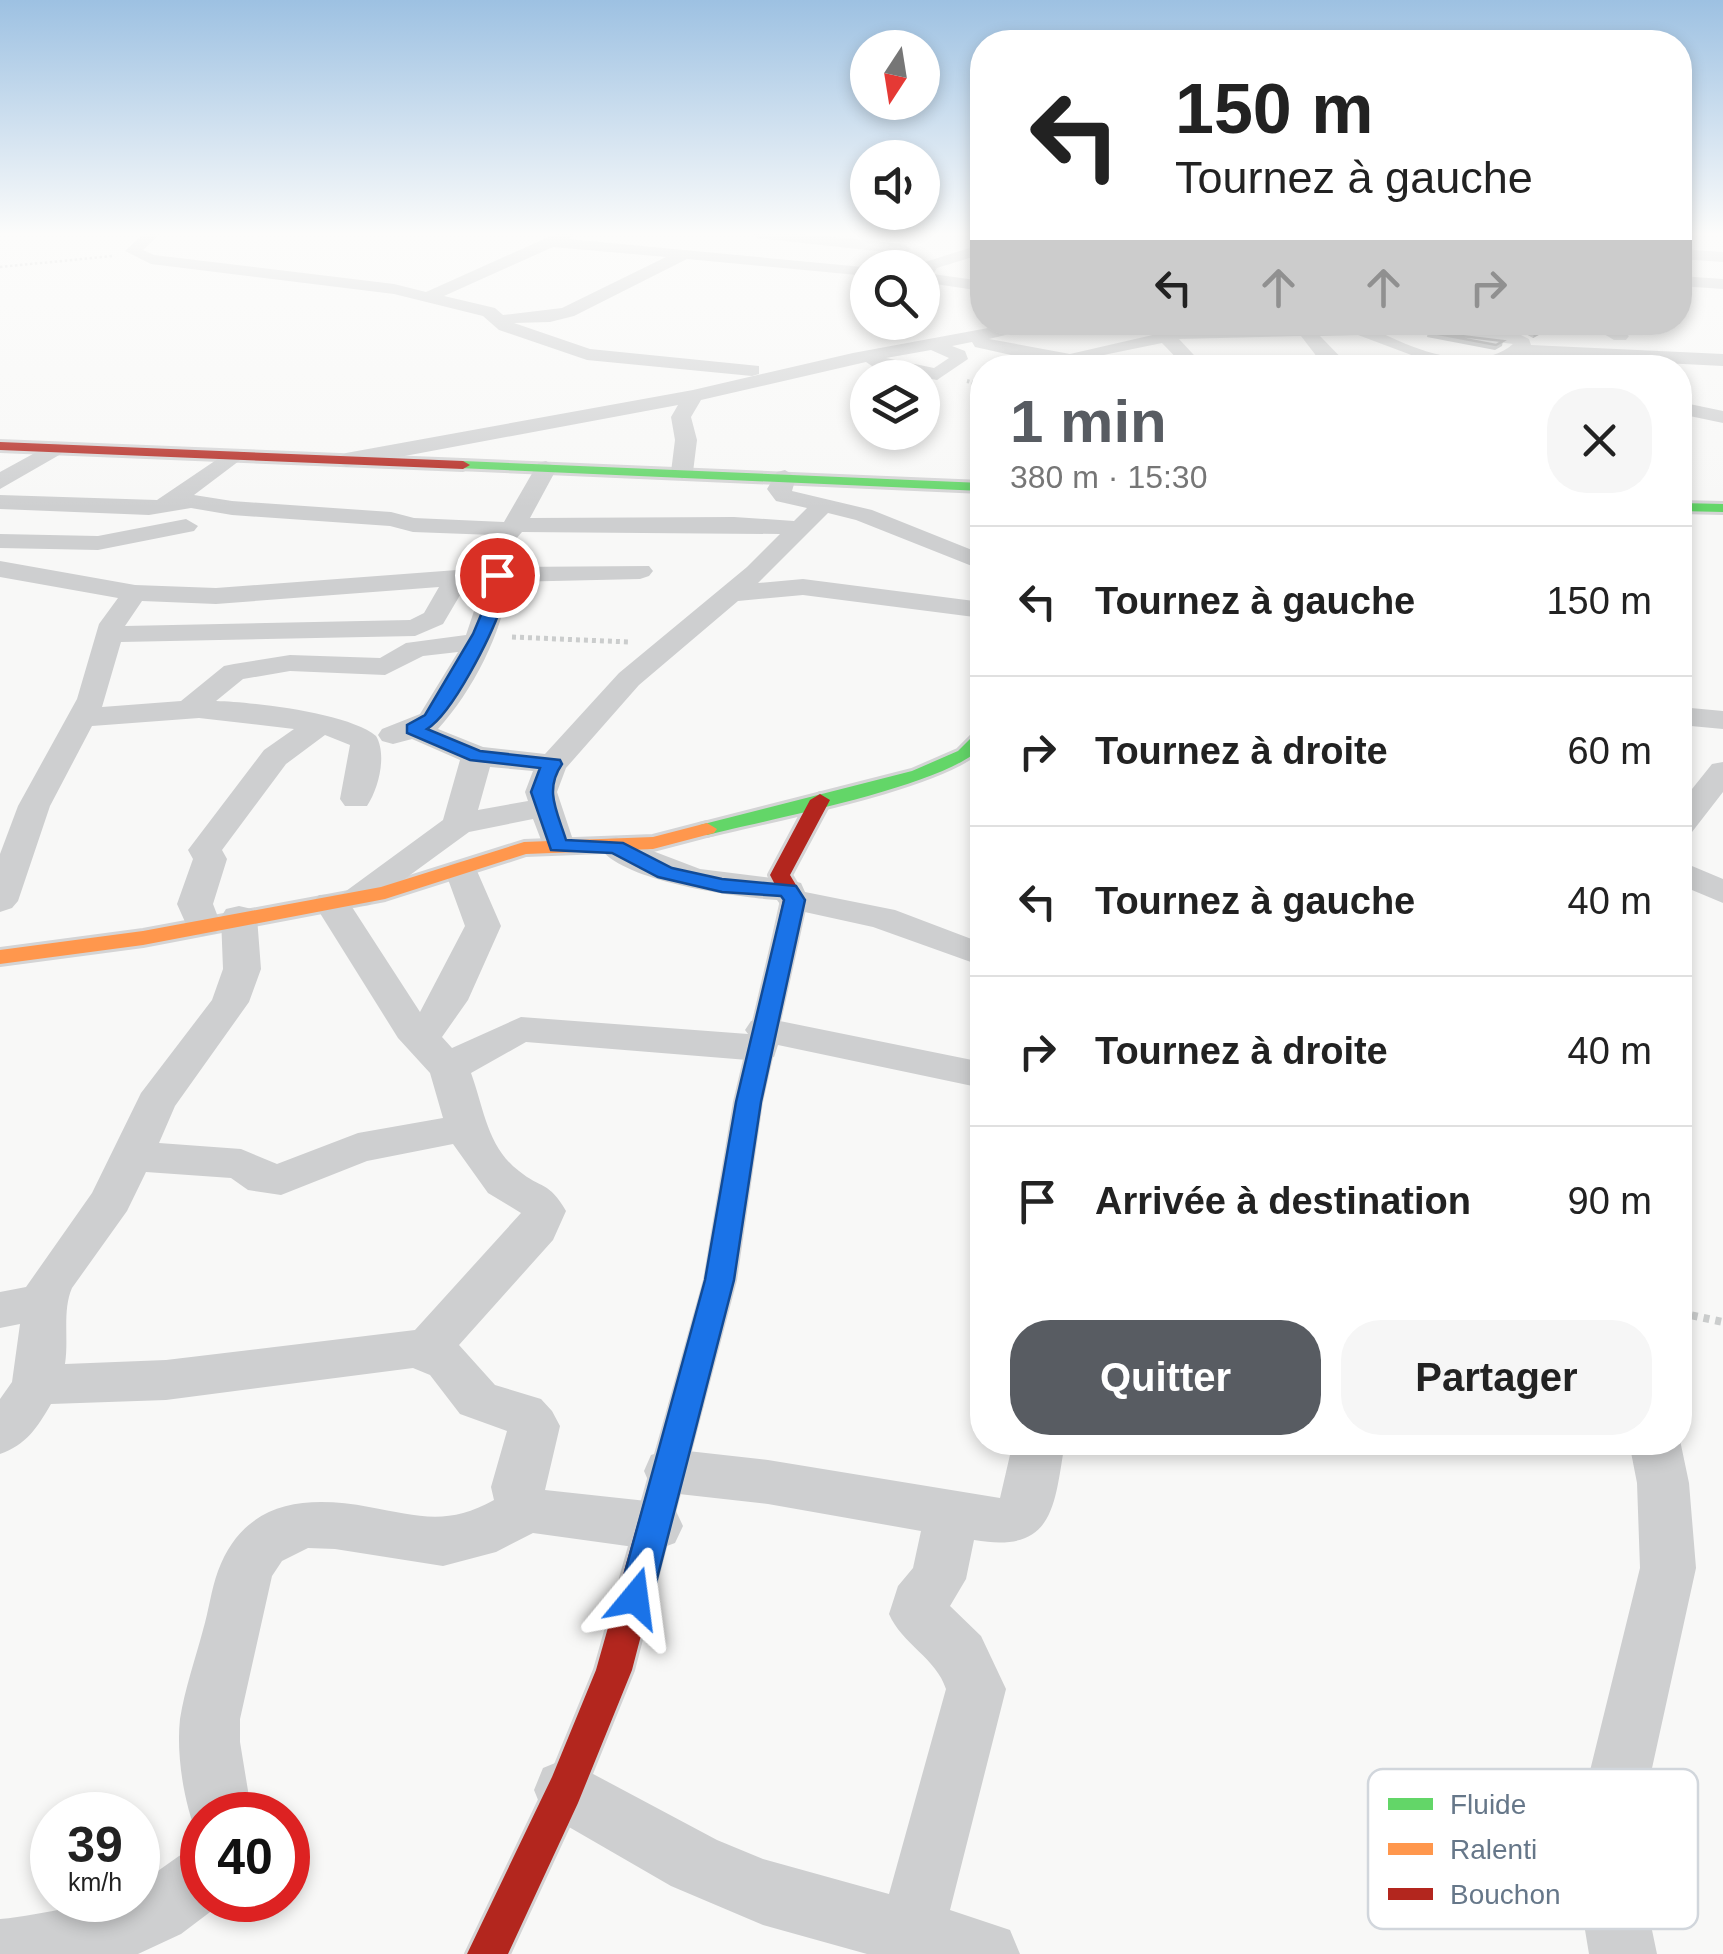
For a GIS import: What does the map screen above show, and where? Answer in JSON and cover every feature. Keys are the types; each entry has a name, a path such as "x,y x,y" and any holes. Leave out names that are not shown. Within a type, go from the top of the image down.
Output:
{"street":[{"path":"504,325 547,337 586,354 784,373"},
{"path":"346,460 693,396 784,373 986,335"},
{"path":"1054,335 1077,355"},
{"path":"1100,355 1168,335 1186,355"},
{"path":"1309,335 1325,355"},
{"path":"1386,335 1429,355"},
{"path":"1482,335 1518,338 1523,343 1519,355"},
{"path":"1584,353 1576,338 1626,335"},
{"path":"963,339 1054,355"},
{"path":"852,359 936,374 959,359 958,355 932,344"},
{"path":"1562,355 1624,355"},
{"path":"1692,358 1723,360"},
{"path":"1692,371 1723,372"},
{"path":"685,493 686,440 681,416 693,396"},
{"path":"1692,411 1723,418"},
{"path":"0,446 546,468 685,493 798,528"},
{"path":"0,482 52,449"},
{"path":"163,506 231,456"},
{"path":"110,634 415,628 434,618 478,577 546,468"},
{"path":"784,477 778,490 784,496 864,515 970,558"},
{"path":"0,540 98,543 177,526 348,540 508,532 685,493 784,477 970,486"},
{"path":"0,502 163,506 191,502 508,532"},
{"path":"558,846 544,807 542,785 553,764 629,680 756,572 822,506"},
{"path":"1692,507 1723,508"},
{"path":"0,569 135,593 198,597 478,577 640,571"},
{"path":"100,584 194,570 399,583"},
{"path":"366,742 414,729 432,718 479,638 494,603 478,577"},
{"path":"726,594 803,587 970,608"},
{"path":"0,901 34,806 83,718 110,634 135,593"},
{"path":"190,708 234,672 290,663 384,667 416,649 479,638"},
{"path":"83,718 190,708 242,708 320,724 359,736 366,742 356,798"},
{"path":"1692,717 1723,720"},
{"path":"0,1433 20,1412 36,1384 44,1342 21,1306 52,1282 110,1200 156,1103 230,1002 238,985 242,969 221,921 195,904 210,861 204,850 275,757 320,724"},
{"path":"414,729 476,756 553,764"},
{"path":"0,956 143,938 344,900 462,871 524,848 616,847 671,838 919,775 970,752"},
{"path":"458,824 476,756"},
{"path":"1692,810 1723,771"},
{"path":"488,1954 565,1790 614,1670 656,1526 720,1280 792,895 781,872 820,800"},
{"path":"344,900 458,824 544,807"},
{"path":"616,847 666,873 792,895 882,918 970,951"},
{"path":"421,1038 448,1000 483,926 462,871"},
{"path":"1692,877 1723,892"},
{"path":"344,900 402,1014 449,1069 463,1108 464,1128 504,1182 540,1203 543,1220 426,1350"},
{"path":"449,1069 480,1048 521,1030 763,1039 970,1073"},
{"path":"132,1156 241,1164 270,1180 358,1148 464,1128"},
{"path":"36,1384 166,1380 330,1356 426,1350 447,1361 478,1400 530,1418 534,1426 518,1498 528,1508"},
{"path":"670,1471 768,1482 952,1516 1000,1521 1020,1516 1032,1492 1037,1455"},
{"path":"1621,1769 1668,1568 1658,1455"},
{"path":"220,1792 209,1734 214,1700 247,1568 269,1538 283,1528 364,1528 442,1542 478,1534 528,1508 656,1526"},
{"path":"911,1932 976,1689 972,1672 959,1651 917,1614 918,1604 938,1579 952,1516"},
{"path":"565,1790 694,1863 763,1892 986,1954"},
{"path":"0,1953 52,1949 129,1925 180,1899"},
{"path":"1618,1929 1623,1954"}],"path":[{"path":"479,638 675,642"},
{"path":"1692,1316 1723,1322"}],"building":[{"path":"1444,335 1503,341 1496,345"}],"traffic: fast":[{"path":"463,465 970,486"},
{"path":"1692,507 1723,508"},
{"path":"707,829 919,775 970,750"}],"traffic: slow":[{"path":"0,957 143,938 385,893 524,848 653,843 707,829"},
{"path":"686,1405 720,1280 748,1102 785,941"}],"traffic: jam":[{"path":"0,446 463,465"},
{"path":"785,941 794,900 780,875 820,800"},
{"path":"487,1954 565,1790 614,1670 686,1405"}],"route":[{"path":"497,575 494,603 481,634 432,718 414,729 476,756 553,764 543,778 541,792 558,846 616,847 666,873 722,886 789,890 794,900 748,1102 720,1280 635,1598"}]}
